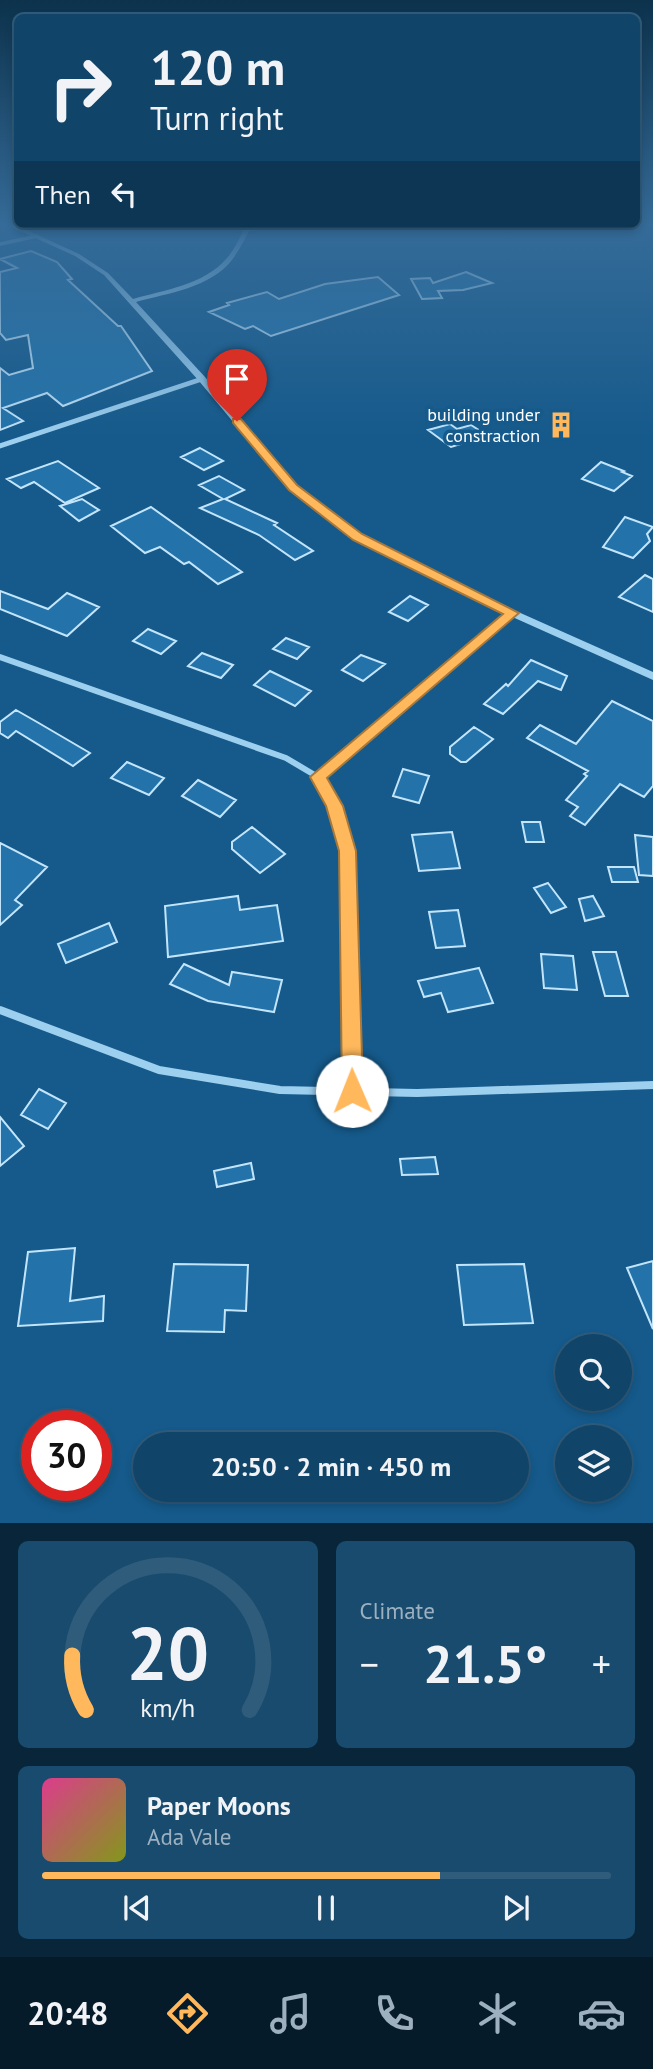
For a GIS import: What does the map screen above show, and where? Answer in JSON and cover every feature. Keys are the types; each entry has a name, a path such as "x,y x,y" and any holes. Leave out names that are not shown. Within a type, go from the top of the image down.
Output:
{"street":[{"path":"128,296 293,488 357,537 512,613 653,676"},
{"path":"133,301 149,296"},
{"path":"0,446 202,379"},
{"path":"318,777 512,613"},
{"path":"0,657 286,758 318,777 335,806 348,851 352,1091"},
{"path":"0,1010 159,1070 280,1090 417,1093 653,1085"}],"building":[{"path":"0,296 85,296 121,326 152,371 63,406 47,393 3,408 23,421 0,430 0,368 9,375 33,368 28,335 6,340 0,333"},
{"path":"252,296 274,296 279,299 288,296 396,296 271,336 253,326 245,329 209,312 229,305 227,303"},
{"path":"420,296 442,298 422,299"},
{"path":"450,424 457,429 471,425 488,436 451,447 428,430"},
{"path":"200,448 223,461 204,470 181,457"},
{"path":"58,461 99,488 65,503 34,482 21,488 7,479"},
{"path":"601,462 632,476 614,491 582,479"},
{"path":"219,476 244,490 225,499 277,523 274,525 313,551 295,560 259,535 200,508 223,499 199,485"},
{"path":"82,499 99,510 79,521 60,506"},
{"path":"151,507 242,572 218,584 189,562 184,564 160,547 145,553 111,526"},
{"path":"625,517 653,527 647,534 650,541 633,558 603,547"},
{"path":"645,575 653,579 653,612 619,597"},
{"path":"0,591 48,609 67,593 99,607 67,636 0,609"},
{"path":"410,596 428,605 408,621 389,612"},
{"path":"148,629 176,641 161,654 133,641"},
{"path":"286,638 309,647 297,659 273,649"},
{"path":"202,653 233,665 221,678 188,666"},
{"path":"361,655 385,664 363,681 342,670"},
{"path":"531,660 567,676 561,690 538,681 503,714 484,704 506,684 508,686"},
{"path":"270,671 311,691 295,706 254,685"},
{"path":"612,701 653,721 653,786 644,797 620,784 585,825 570,816 578,807 566,800 587,776 584,774 588,771 527,738 540,725 576,744"},
{"path":"16,710 90,753 73,766 16,731 8,738 0,733 0,722"},
{"path":"474,727 493,739 466,762 461,762 450,754 450,747"},
{"path":"127,762 164,778 149,795 111,778"},
{"path":"403,769 429,776 419,803 393,796"},
{"path":"198,780 236,800 220,817 182,796"},
{"path":"522,822 540,822 544,842 526,842"},
{"path":"252,827 285,854 260,873 232,849 232,842"},
{"path":"452,832 460,868 419,871 412,835"},
{"path":"635,835 653,837 653,876 639,875"},
{"path":"0,843 47,867 15,900 22,905 0,925"},
{"path":"608,867 634,867 638,882 612,882"},
{"path":"548,883 566,907 551,913 534,888"},
{"path":"238,896 240,910 277,905 283,941 168,957 165,906"},
{"path":"593,896 604,916 585,921 579,899"},
{"path":"458,910 465,946 436,948 429,912"},
{"path":"109,923 117,942 66,963 58,944"},
{"path":"593,952 616,952 628,996 605,996"},
{"path":"541,954 573,956 577,990 544,988"},
{"path":"184,964 229,985 232,972 282,980 274,1012 208,1001 170,984"},
{"path":"479,968 493,1003 448,1012 441,993 424,997 418,981"},
{"path":"39,1089 66,1103 48,1129 21,1115"},
{"path":"0,1117 24,1146 0,1166"},
{"path":"435,1157 438,1174 402,1175 400,1159"},
{"path":"251,1163 254,1179 217,1187 214,1171"},
{"path":"75,1248 70,1301 104,1296 103,1321 18,1326 28,1252"},
{"path":"653,1261 653,1329 627,1268"},
{"path":"174,1264 248,1265 246,1311 225,1310 224,1332 167,1331"},
{"path":"524,1264 533,1323 464,1325 457,1265"}],"place":[{"name":"building under constraction","path":"561,425"}],"route":[{"path":"237,421 293,488 357,537 512,613 318,777 335,806 348,851 352,1091"}]}
